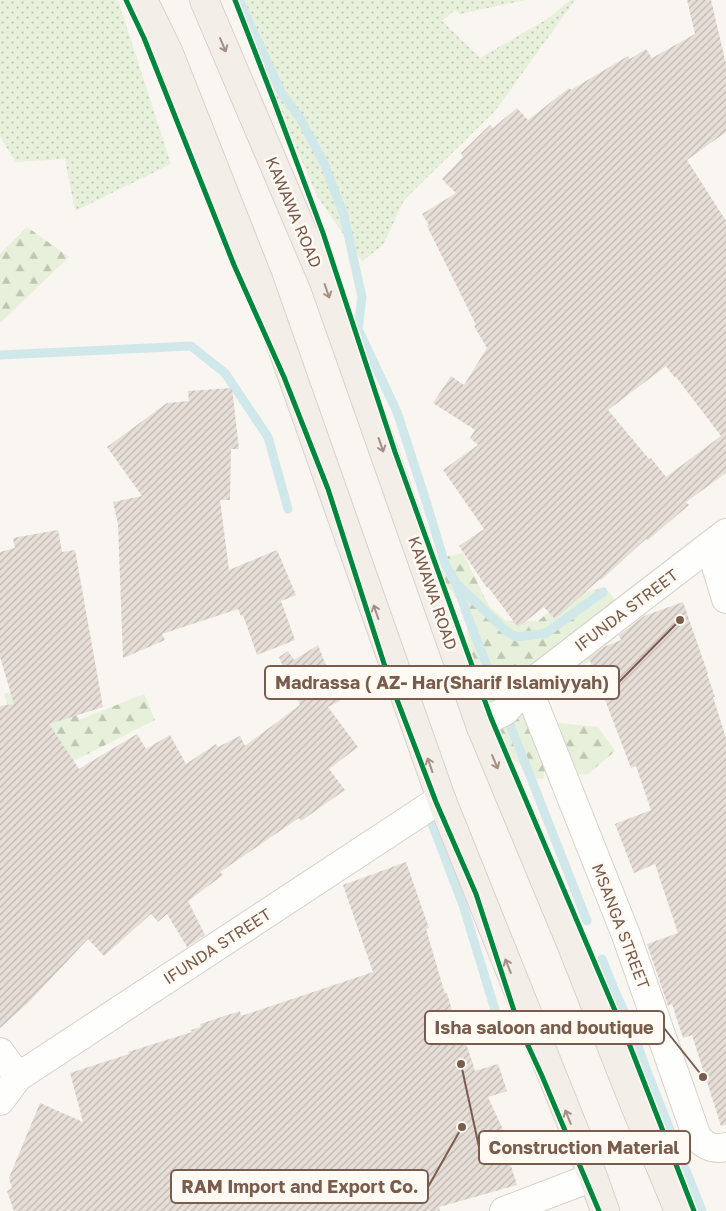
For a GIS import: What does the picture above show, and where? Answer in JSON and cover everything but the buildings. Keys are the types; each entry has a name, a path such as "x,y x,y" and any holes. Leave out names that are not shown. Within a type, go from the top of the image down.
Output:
{"main road":[{"path":"143,0 168,50 258,279 442,801 605,1211"},
{"name":"KAWAWA ROAD","path":"204,0 324,282 481,727 679,1211"}],"street":[{"name":"IFUNDA STREET","path":"481,727 505,711 527,686 718,539"},
{"path":"718,539 726,599"},
{"name":"MSANGA STREET","path":"527,686 626,935 697,1137 702,1143 710,1147 718,1149 726,1147"},
{"name":"IFUNDA STREET","path":"0,1102 18,1077 436,802 442,801"},
{"path":"0,1052 18,1077"},
{"path":"504,1211 593,1177"}],"green space":[{"path":"0,0 118,0 171,164 75,211 65,159 16,162 0,137"},
{"path":"240,0 525,0 460,14 455,10 442,21 480,58 549,18 570,0 575,0 495,111 404,200 383,245 362,261 317,196 247,33"},
{"path":"27,227 69,257 0,323 0,254"},
{"path":"463,553 489,606 506,621 538,621 569,596 605,587 631,620 601,651 584,664 565,673 541,675 542,694 549,722 598,727 615,751 588,774 554,775 548,756 543,779 527,778 520,765 506,753 477,677 468,646 466,612 439,573 448,556"},
{"path":"62,677 79,720 144,694 155,720 70,763 27,758 4,694"}],"waterway":[{"path":"239,0 281,92 301,120 324,163 344,216 362,297 358,329 397,412 445,564 456,583 587,921"},
{"path":"0,355 191,346 225,373 268,437 288,509"},
{"path":"457,584 506,631 517,637 546,633 603,592"},
{"path":"427,811 463,905 503,1036"},
{"path":"602,959 630,1024 702,1211"}],"cycle path":[{"path":"126,0 144,38 234,265 284,377 328,489 388,676 436,802 476,894 519,1026 599,1211"},
{"path":"235,0 323,233 395,452 491,718 630,1046 694,1211"}],"place":[{"name":"Madrassa ( AZ- Har(Sharif Islamiyyah)","path":"680,620"},
{"name":"Construction Material","path":"461,1064"},
{"name":"Isha saloon and boutique","path":"703,1077"},
{"name":"RAM Import and Export Co.","path":"462,1127"}]}
